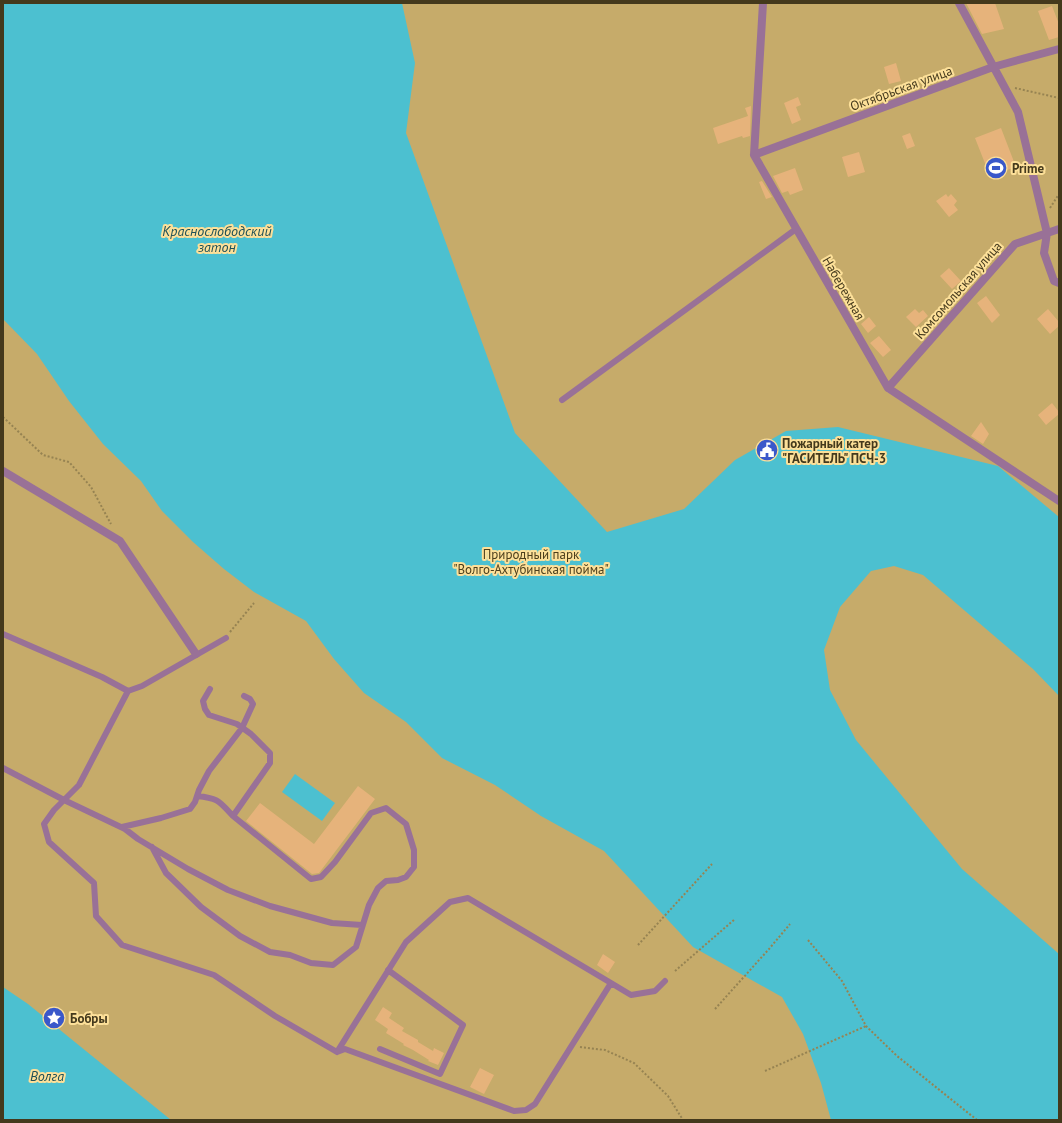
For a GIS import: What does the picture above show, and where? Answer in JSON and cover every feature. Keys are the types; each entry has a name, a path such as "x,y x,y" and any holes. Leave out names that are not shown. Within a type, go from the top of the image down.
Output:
{"street":[{"path":"754,155 763,3"},
{"path":"959,3 1018,112 1047,233 1044,253 1054,281 1059,283"},
{"name":"Октябрьская улица","path":"754,155 993,67 1059,49"},
{"name":"Набережная","path":"754,155 888,388 1059,501"},
{"name":"Комсомольская улица","path":"888,388 1015,244 1059,229"},
{"path":"3,471 120,541 196,654"}],"lane":[{"path":"562,400 796,229"},
{"path":"3,634 102,677 128,691"},
{"path":"226,638 142,686 128,691 92,767 79,785 54,810 44,824 50,842 94,883 96,916 122,945 214,975 275,1016 337,1052"},
{"path":"210,689 203,701 204,709 209,715 237,724 251,734 270,753 270,763 233,816"},
{"path":"122,827 161,818 190,809 195,802 209,770 242,728 253,704 250,699 244,696"},
{"path":"3,768 64,800 122,827 152,848 228,890 270,906 332,923 362,925"},
{"path":"152,848 166,873 201,907 240,936 270,952 290,955 311,963 332,965 356,947 369,905 378,888 386,881 398,880 406,877 414,867 414,850 406,824 386,808 371,814 335,862 321,877 311,879 233,816 218,800 209,797 197,796"},
{"path":"337,1052 406,942 450,902 468,898 631,996 655,991 665,981"},
{"path":"380,1049 440,1074 463,1025 388,970"},
{"path":"337,1052 345,1049 514,1111 526,1110 536,1104 611,983"}],"path":[{"path":"1004,86 1059,98"},
{"path":"1043,217 1059,194"},
{"path":"3,417 43,455 69,462 91,487 120,541"},
{"path":"226,638 254,604"},
{"path":"638,945 712,864"},
{"path":"675,971 735,919"},
{"path":"714,1009 790,924"},
{"path":"808,940 842,981 866,1026 897,1056 977,1120"},
{"path":"765,1071 866,1026"},
{"path":"571,1046 605,1050 634,1063 668,1096 682,1120"}],"green space":[{"name":"Природный парк \"Волго-Ахтубинская пойма\"","path":"3,3 1059,3 1059,1120 3,1120"}],"water":[{"name":"Краснослободский затон","path":"3,3 402,3 415,63 406,133 515,433 607,532 684,509 735,460 786,431 838,427 998,466 1059,517 1059,696 1033,669 923,575 894,566 871,571 840,607 824,650 830,690 856,740 962,869 1059,954 1059,1120 831,1120 821,1083 803,1034 782,997 693,947 604,851 541,816 495,785 442,758 406,722 364,693 334,659 306,621 254,592 224,569 193,542 162,511 141,481 103,444 69,401 37,354 3,319"},
{"path":"295,774 335,803 322,821 282,792"},
{"name":"Волга","path":"3,987 28,1004 171,1120 3,1120"}],"building":[{"path":"966,3 995,3 1004,29 982,34"},
{"path":"1052,6 1059,24 1059,37 1049,40 1038,11"},
{"path":"896,63 901,81 889,84 884,67"},
{"path":"798,97 801,105 796,107 801,120 792,124 784,103"},
{"path":"751,106 750,136 743,138 742,136 718,144 713,128 748,116 745,108"},
{"path":"1001,128 1016,167 990,176 975,138"},
{"path":"910,133 915,146 907,149 902,136"},
{"path":"859,152 865,172 848,177 842,157"},
{"path":"795,168 803,190 790,195 788,191 782,193 773,176"},
{"path":"762,181 772,197 766,199 759,182"},
{"path":"946,194 948,197 951,194 957,201 954,205 958,210 949,217 936,201"},
{"path":"949,268 961,281 952,289 940,276"},
{"path":"836,277 847,290 841,295 832,280"},
{"path":"986,296 1000,315 992,323 977,303"},
{"path":"915,309 919,313 923,310 928,316 916,327 906,317"},
{"path":"1048,309 1059,322 1059,326 1050,334 1037,319"},
{"path":"869,317 876,326 868,333 861,324"},
{"path":"879,336 891,350 883,357 870,343"},
{"path":"1052,403 1059,414 1046,425 1038,415"},
{"path":"981,422 989,434 983,444 971,436"},
{"path":"358,786 375,799 319,873 312,874 246,821 260,803 314,844"},
{"path":"603,954 615,962 608,973 597,965"},
{"path":"383,1007 392,1013 389,1018 404,1028 402,1031 433,1051 434,1048 444,1053 438,1065 428,1061 429,1060 386,1033 388,1029 375,1020"},
{"path":"480,1068 494,1075 484,1094 470,1087"}],"place":[{"name":"Prime","path":"996,168"},
{"name":"Пожарный катер \"ГАСИТЕЛЬ\" ПСЧ-3","path":"767,450"},
{"name":"Бобры","path":"54,1018"}]}
